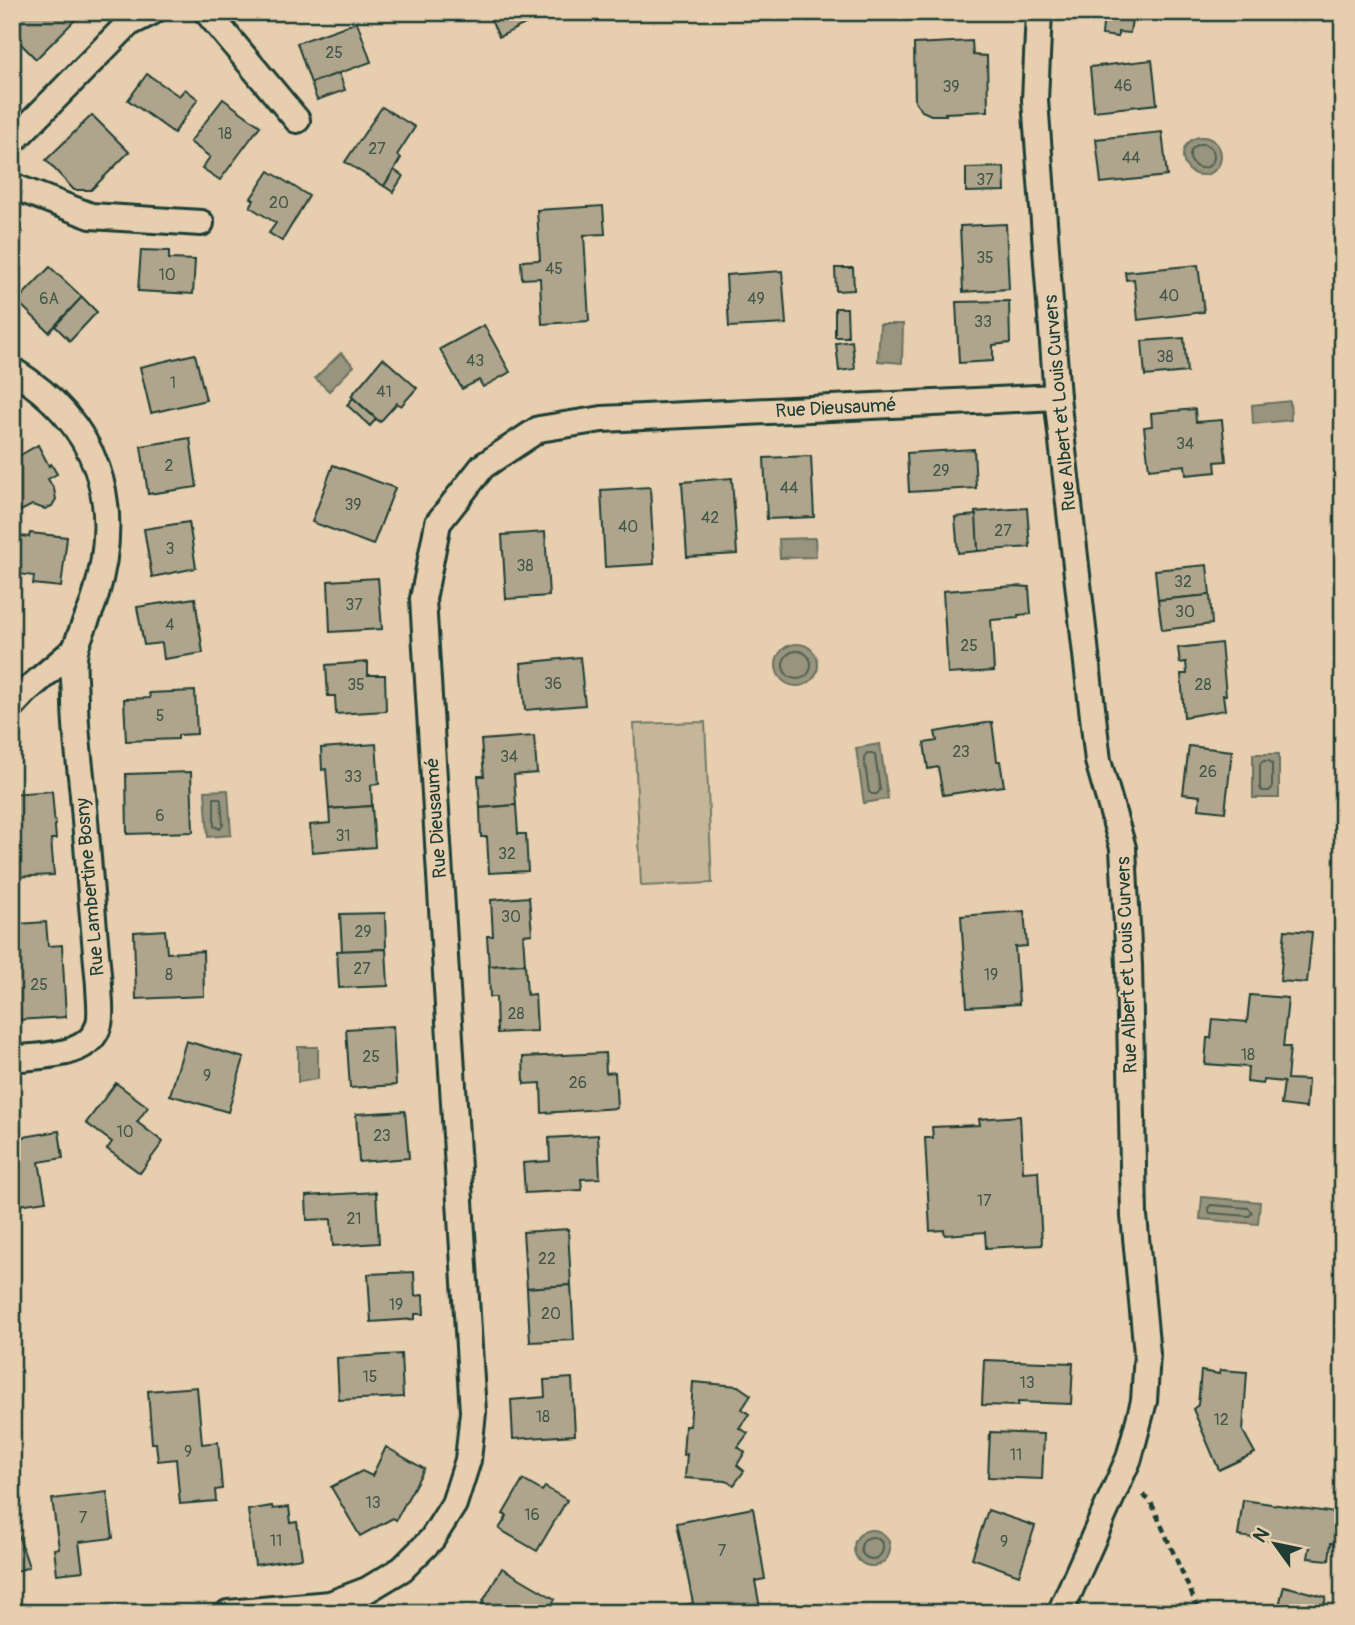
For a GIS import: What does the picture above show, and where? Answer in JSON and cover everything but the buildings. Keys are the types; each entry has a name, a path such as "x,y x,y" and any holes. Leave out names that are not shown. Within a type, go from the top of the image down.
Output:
{"street":[{"path":"12,142 122,18 152,12"},
{"path":"207,12 298,120"},
{"name":"Rue Albert et Louis Curvers","path":"1039,12 1035,100 1058,397 1098,761 1123,848 1129,965 1134,1216 1147,1354 1143,1401 1129,1458 1060,1613"},
{"path":"12,186 91,216 201,223"},
{"name":"Rue Lambertine Bosny","path":"12,1059 68,1052 88,1043 100,1023 75,705 75,649 95,597 107,539 104,497 95,459 81,432 59,405 14,371"},
{"name":"Rue Dieusaumé","path":"228,1613 330,1604 367,1590 402,1569 432,1539 454,1504 468,1460 473,1412 423,599 438,523 483,466 539,429 602,419 1058,397"},
{"name":"Rue Lambertine Bosny","path":"12,706 75,649"}],"path":[{"path":"1121,1476 1152,1502 1200,1613"}],"shaded area":[{"path":"705,722 712,883 641,886 634,724"}],"water":[{"path":"1202,137 1215,143 1221,156 1215,169 1202,175 1189,169 1183,156 1189,143"},
{"path":"880,324 903,324 902,363 878,361"},
{"path":"341,353 354,366 329,391 315,378"},
{"path":"1290,401 1291,420 1253,424 1252,405"},
{"path":"815,538 816,557 780,558 779,539"},
{"path":"797,644 812,650 818,665 812,680 797,686 782,680 776,665 782,650"},
{"path":"880,744 888,799 864,803 856,748"},
{"path":"1253,754 1279,754 1279,798 1253,798"},
{"path":"228,790 231,835 208,837 205,791"},
{"path":"298,1047 318,1047 318,1079 298,1082"},
{"path":"1202,1197 1260,1202 1258,1224 1200,1219"},
{"path":"872,1530 885,1535 890,1548 885,1561 872,1566 859,1561 854,1548 859,1535"}]}
